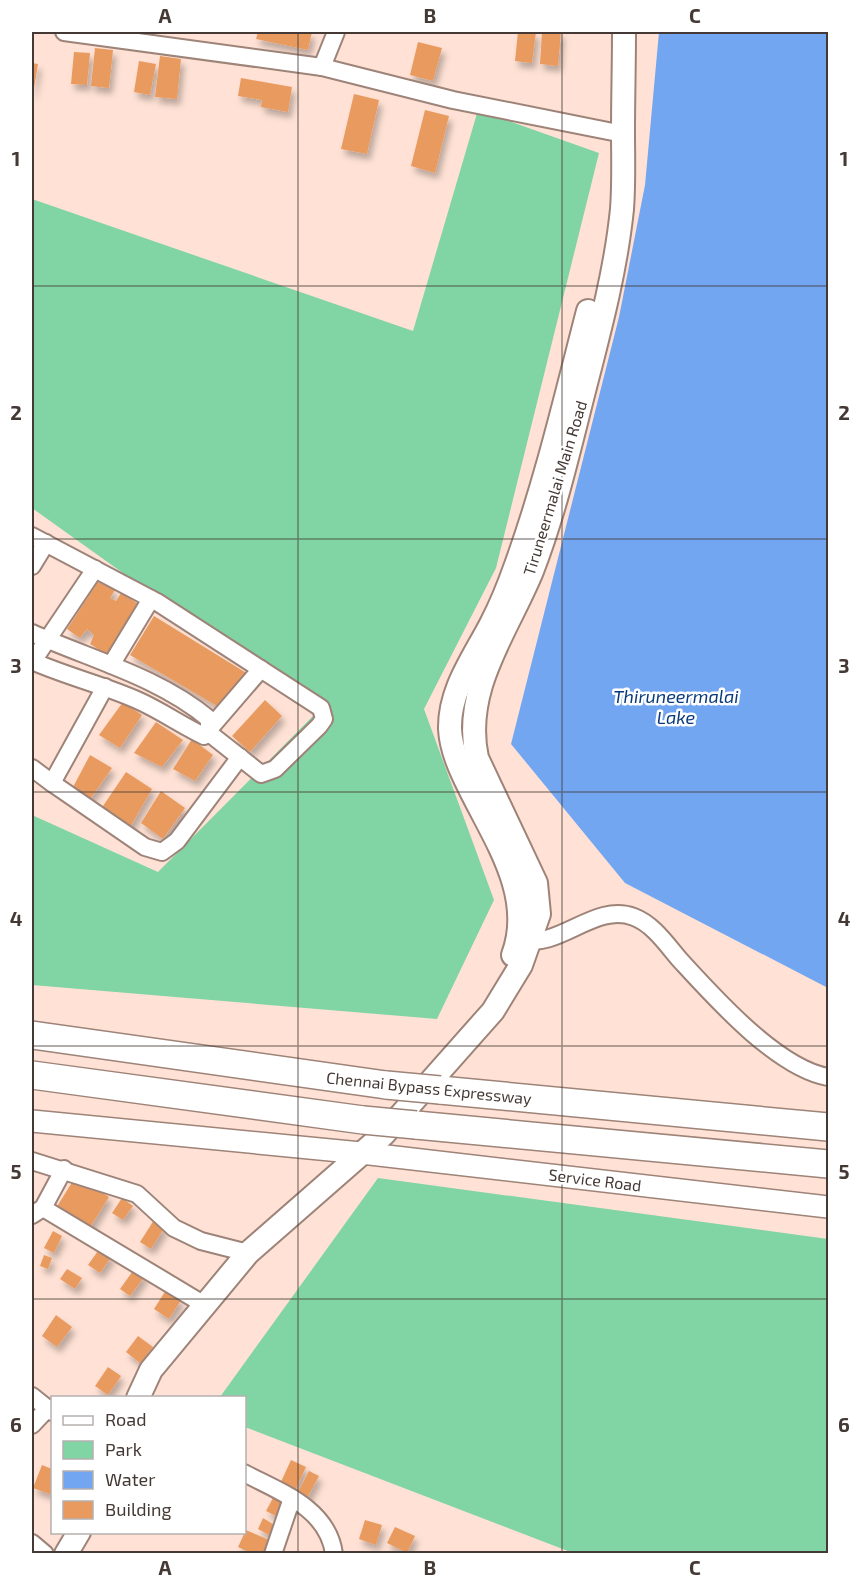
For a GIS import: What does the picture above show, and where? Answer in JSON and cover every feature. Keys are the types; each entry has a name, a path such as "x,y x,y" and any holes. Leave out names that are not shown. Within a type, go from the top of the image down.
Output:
{"highway":[{"name":"Chennai Bypass Expressway","path":"32,1035 386,1086 828,1127"},
{"path":"32,1075 363,1120 828,1164"}],"main road":[{"name":"Tiruneermalai Main Road","path":"139,1396 151,1370 203,1304 248,1253 361,1153 389,1111 496,988 524,941 516,888 459,766 452,742 451,718 462,680 508,586 545,474 604,247 618,178 623,134 624,32"},
{"path":"62,1553 78,1534"}],"street":[{"path":"64,32 322,67 453,100 623,134"},
{"path":"322,67 336,32"},
{"path":"32,566 39,540 151,599 321,708 324,718 319,726 275,769 261,774 210,730 209,719 176,696 111,665 39,636"},
{"path":"95,569 39,636 32,661 68,677 105,687 140,701 204,736 261,669"},
{"path":"111,665 151,599"},
{"path":"52,783 105,687"},
{"path":"32,768 144,847 162,852 177,842 240,757"},
{"path":"524,941 544,942 606,916 632,916 650,926 732,1014 777,1052 800,1068 828,1077"},
{"name":"Service Road","path":"32,1121 361,1153 828,1207"},
{"path":"32,1161 64,1169 137,1194 174,1228 201,1241 248,1253"},
{"path":"64,1169 37,1212 203,1304"},
{"path":"32,1396 50,1410 32,1425"},
{"path":"246,1474 314,1512 333,1543 334,1554"},
{"path":"273,1554 292,1498"},
{"path":"32,1543 62,1553"}],"green space":[{"path":"478,110 599,153 496,568 424,709 494,900 437,1019 32,985 32,815 158,872 317,712 32,508 32,199 413,331"},
{"path":"378,1178 828,1239 828,1553 573,1553 246,1427 246,1396 221,1396"}],"water":[{"name":"Thiruneermalai Lake","path":"659,32 828,32 828,988 625,883 511,744 619,317 645,185"}],"building":[{"path":"258,32 312,32 308,50 256,39"},
{"path":"518,32 536,32 532,63 515,61"},
{"path":"542,32 561,32 558,66 540,64"},
{"path":"418,42 442,48 433,81 410,75"},
{"path":"95,48 113,50 109,88 91,86"},
{"path":"74,52 90,53 87,85 71,84"},
{"path":"160,56 181,59 177,99 155,97"},
{"path":"139,61 156,64 150,95 134,92"},
{"path":"32,63 38,64 33,94 32,94"},
{"path":"241,78 292,87 288,112 261,107 262,100 238,96"},
{"path":"354,94 379,100 367,154 341,149"},
{"path":"425,110 449,116 435,173 411,166"},
{"path":"98,582 115,590 110,598 116,601 121,593 138,604 108,655 90,644 94,635 87,629 80,638 67,629"},
{"path":"154,616 248,674 222,709 130,655"},
{"path":"265,700 282,716 250,752 232,736"},
{"path":"123,702 142,715 120,748 99,735"},
{"path":"156,722 183,740 162,767 134,753"},
{"path":"192,739 213,755 195,781 173,769"},
{"path":"90,755 112,768 88,802 72,789"},
{"path":"126,772 152,789 129,829 101,809"},
{"path":"161,791 185,808 163,839 141,823"},
{"path":"76,1176 109,1197 89,1229 56,1208"},
{"path":"122,1198 133,1206 123,1220 112,1213"},
{"path":"154,1220 165,1227 151,1249 140,1242"},
{"path":"53,1231 62,1236 54,1253 44,1248"},
{"path":"100,1248 112,1256 100,1273 88,1265"},
{"path":"44,1255 52,1258 48,1269 40,1266"},
{"path":"135,1268 145,1276 130,1296 120,1289"},
{"path":"67,1269 82,1278 75,1289 60,1279"},
{"path":"166,1290 181,1300 169,1319 154,1309"},
{"path":"56,1315 72,1327 57,1347 42,1336"},
{"path":"138,1336 153,1347 140,1363 126,1352"},
{"path":"108,1367 121,1376 108,1395 95,1386"},
{"path":"291,1460 306,1467 295,1491 280,1484"},
{"path":"42,1465 51,1469 51,1495 33,1488"},
{"path":"309,1471 319,1476 305,1502 295,1497"},
{"path":"273,1498 287,1505 280,1518 266,1511"},
{"path":"263,1518 276,1526 271,1536 258,1529"},
{"path":"365,1520 382,1525 376,1545 359,1539"},
{"path":"395,1527 415,1536 407,1553 387,1543"},
{"path":"246,1530 269,1540 263,1554 253,1554 238,1547"}]}
